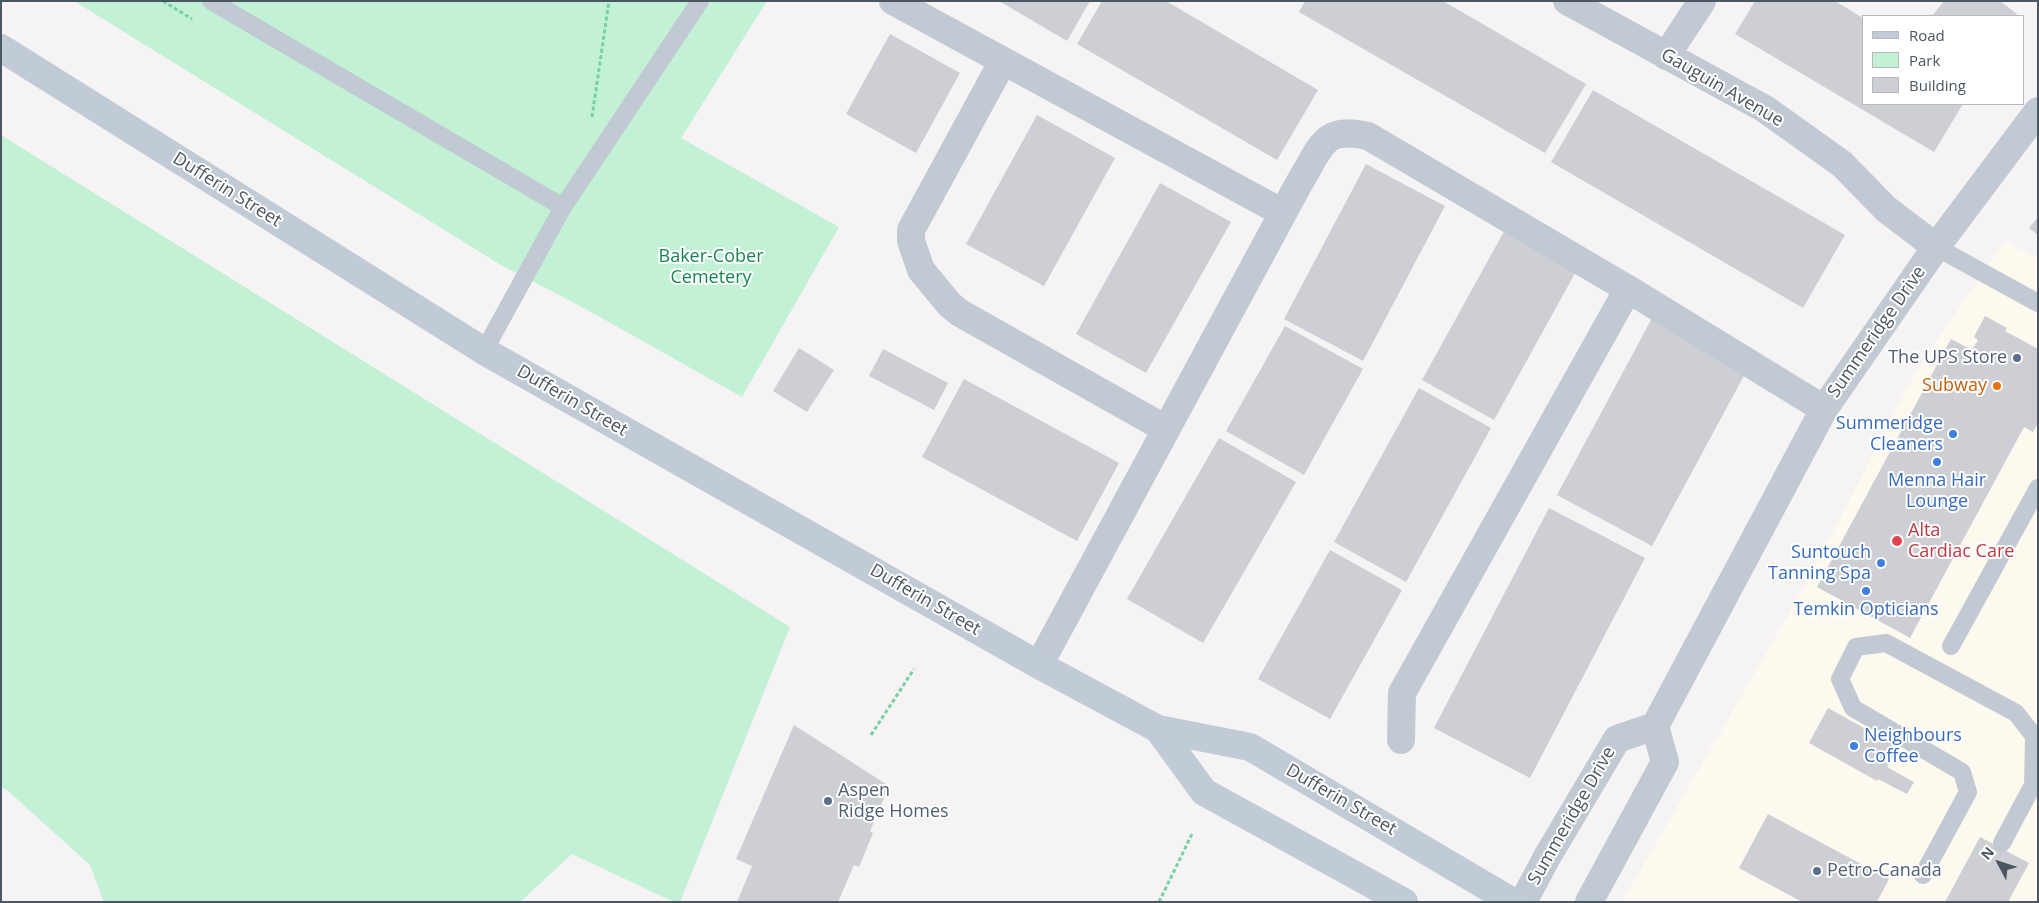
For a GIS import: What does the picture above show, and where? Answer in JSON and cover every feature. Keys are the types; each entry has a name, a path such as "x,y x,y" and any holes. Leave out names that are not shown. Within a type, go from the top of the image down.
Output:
{"main road":[{"name":"Dufferin Street","path":"1,48 484,351 1039,665 1158,729 1250,747 1513,902"},
{"name":"Dufferin Street","path":"1158,729 1204,792 1404,902"}],"street":[{"path":"893,1 1283,213"},
{"name":"Gauguin Avenue","path":"1567,1 1765,109 1842,164 1886,209 1936,247"},
{"path":"1666,56 1702,1"},
{"path":"1003,61 912,230 911,241 915,258 931,284 960,313 1166,429"},
{"name":"Summeridge Drive","path":"1524,902 1547,856 1617,739 1655,726 1824,409 1936,247 2038,111"},
{"path":"1039,665 1321,144 1344,133 1368,136 1824,409"},
{"path":"1401,740 1402,693 1628,290"},
{"path":"1589,902 1665,762 1655,726"}],"lane":[{"path":"211,1 563,207"},
{"path":"484,351 563,207 700,1"},
{"path":"1936,247 2038,303"},
{"path":"1952,646 2038,488"},
{"path":"1923,875 1968,792 1964,778 1962,772 1853,708 1840,679 1856,648 1886,642 2016,713 2034,736 2033,785 2002,843"}],"path":[{"path":"591,119 609,1"},
{"path":"870,735 914,669"},
{"path":"1158,902 1192,834"}],"shaded area":[{"path":"2005,241 2038,258 2038,902 1622,902 1805,586 1916,371"}],"green space":[{"name":"Baker-Cober Cemetery","path":"74,1 767,1 681,138 839,227 742,397 584,308 501,265"},
{"path":"1,135 790,627 680,902 674,902 572,854 520,902 104,902 90,865 7,790 1,787"}],"building":[{"path":"999,1 1090,1 1067,41"},
{"path":"1102,1 1166,1 1318,90 1277,160 1077,44"},
{"path":"1305,1 1443,1 1586,84 1545,153 1299,12"},
{"path":"1755,1 1835,1 1862,17 1862,105 1962,105 1934,152 1735,34"},
{"path":"1944,1 2000,1 2017,14 2016,15 1933,15"},
{"path":"890,34 960,73 916,153 846,114"},
{"path":"1593,90 1845,235 1803,308 1551,162"},
{"path":"1037,115 1115,158 1044,286 966,244"},
{"path":"1366,164 1445,206 1363,361 1284,319"},
{"path":"1160,183 1231,222 1146,373 1076,334"},
{"path":"2038,217 2038,235 2029,228"},
{"path":"1507,226 1579,266 1494,420 1422,380"},
{"path":"1985,316 2007,328 2005,331 2038,349 2038,423 2033,432 2024,427 1910,638 1817,587 1951,339 1972,350 1978,340 1974,337"},
{"path":"1652,318 1747,370 1652,546 1557,495"},
{"path":"1285,326 1363,369 1304,475 1226,431"},
{"path":"799,348 834,370 807,412 773,391"},
{"path":"883,349 948,383 934,410 869,376"},
{"path":"964,379 1119,463 1077,541 922,457"},
{"path":"1419,388 1491,428 1406,582 1334,542"},
{"path":"1219,438 1296,482 1203,643 1127,599"},
{"path":"1549,508 1645,558 1530,778 1434,728"},
{"path":"1330,550 1402,590 1330,719 1258,679"},
{"path":"1828,708 1898,747 1887,767 1914,782 1907,794 1878,779 1877,781 1809,743"},
{"path":"794,725 889,786 870,831 873,833 859,867 854,865 838,902 737,902 752,866 736,859"},
{"path":"1768,814 1889,879 1877,902 1802,902 1739,868"},
{"path":"1980,837 2029,863 2008,902 1945,902"}],"place":[{"name":"The UPS Store","path":"2017,358"},
{"name":"Subway","path":"1997,386"},
{"name":"Summeridge Cleaners","path":"1953,434"},
{"name":"Menna Hair Lounge","path":"1937,462"},
{"name":"Alta Cardiac Care","path":"1897,541"},
{"name":"Suntouch Tanning Spa","path":"1881,563"},
{"name":"Temkin Opticians","path":"1866,591"},
{"name":"Neighbours Coffee","path":"1854,746"},
{"name":"Aspen Ridge Homes","path":"828,801"},
{"name":"Petro-Canada","path":"1817,871"}]}
